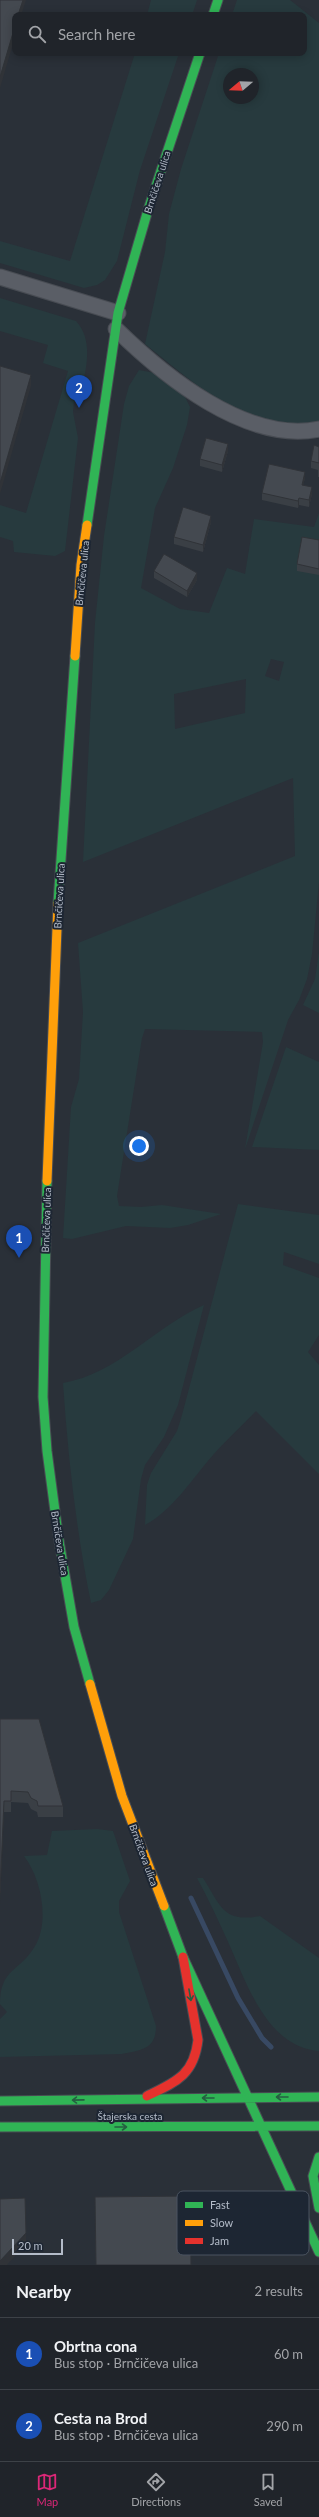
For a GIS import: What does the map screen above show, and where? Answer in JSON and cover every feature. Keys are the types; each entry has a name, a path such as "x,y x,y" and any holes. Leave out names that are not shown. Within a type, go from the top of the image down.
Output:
{"street":[{"path":"214,12 218,0"},
{"name":"Brnčičeva ulica","path":"199,56 148,210 118,312 81,565 59,881 48,1148 43,1398 46,1451 59,1541 74,1627 122,1796 183,1957 247,2097"},
{"path":"0,277 118,312"},
{"path":"116,329 143,357 236,418 277,429 319,429"},
{"path":"142,2099 186,2074 194,2065 198,2052 198,2040 183,1957"},
{"path":"247,2097 291,2191"},
{"name":"Štajerska cesta","path":"0,2101 319,2097"},
{"name":"Štajerska cesta","path":"0,2127 319,2126"},
{"path":"319,2157 314,2169 312,2182 319,2208"},
{"path":"309,2230 319,2252"}],"green space":[{"path":"151,0 197,0 193,12 148,12"},
{"path":"237,0 290,0 305,12 233,12"},
{"path":"307,13 319,23 319,422 294,425 270,422 247,414 204,390 145,344 165,252 169,214 181,169 218,56 307,56"},
{"path":"134,56 178,56 140,170 117,261 105,280 97,285 84,288 0,263 0,241 70,261"},
{"path":"0,298 76,321 86,339 86,370 79,402 74,402 73,412 78,438 65,551 55,556 14,552 13,541 0,537 0,505 26,513 68,371 43,363 48,345 0,331"},
{"path":"139,370 155,373 184,395 190,407 187,425 173,468 155,508 141,588 180,609 209,613 227,568 245,574 254,519 314,527 319,513 319,882 312,954 307,979 299,1000 288,1020 245,1149 263,1042 262,1032 145,1029 142,1038 117,1196 119,1206 141,1207 162,1205 221,1214 188,1225 170,1228 126,1226 72,1239 63,1238 71,1107 79,1079 83,1012 78,943 295,856 293,778 83,862 95,623 104,536 124,404 129,386","holes":["271,659 284,662 279,681 265,676","246,679 245,713 175,729 174,694"]},
{"path":"319,952 319,1013 303,1005 315,979"},
{"path":"286,1047 319,1062 319,1150 252,1147"},
{"path":"238,1204 319,1215 319,1264 284,1252 283,1265 319,1278 319,1335 308,1352 319,1365 319,1474 256,1411 218,1449 173,1503 155,1519 145,1525 147,1485 151,1473 177,1431"},
{"path":"204,1305 178,1405 164,1437 145,1465 141,1479 133,1539 109,1590 101,1600 91,1603 73,1493 63,1383 83,1378 101,1370 119,1360 186,1314"},
{"path":"97,1829 113,1831 130,1881 119,1901 119,1912 156,2026 154,2040 151,2044 142,2049 122,2054 0,2057 0,2019 7,2012 0,2004 3,1983 35,1946 40,1936 42,1924 42,1900 39,1888 30,1865 24,1856 47,1855 52,1831"},
{"path":"197,1878 203,1878 219,1904 230,1914 248,1918 260,1916 319,1958 319,2051 301,2047 286,2038 272,2026 261,2011 243,1977 218,1919"}],"building":[{"path":"0,0 23,0 19,12 12,12 12,36 0,77"},
{"path":"0,366 31,375 0,483"},
{"path":"206,438 228,444 222,465 200,459"},
{"path":"314,445 319,447 319,463 311,461"},
{"path":"269,464 305,472 302,485 312,487 309,500 299,498 298,501 262,493"},
{"path":"183,507 211,516 203,545 174,537"},
{"path":"302,537 319,540 319,569 297,564"},
{"path":"164,554 197,573 187,591 154,571"},
{"path":"0,1719 39,1719 63,1806 38,1806 37,1801 31,1798 28,1792 11,1791 11,1801 4,1801 0,1893"},
{"path":"177,2196 177,2255 191,2255 191,2265 96,2265 95,2197"},
{"path":"25,2198 26,2233 0,2261 0,2199"}],"waterway":[{"path":"191,1898 238,1998 262,2038 271,2047"}],"traffic: fast":[{"path":"214,12 218,0"},
{"path":"87,525 118,313 148,210 199,56"},
{"path":"58,903 75,656"},
{"path":"47,1181 43,1397 47,1451 59,1541 74,1627 90,1684"},
{"path":"164,1906 183,1957 291,2191"},
{"path":"0,2101 319,2097"},
{"path":"0,2127 319,2126"},
{"path":"319,2157 313,2176 319,2208"},
{"path":"309,2230 319,2252"}],"traffic: slow":[{"path":"75,656 81,565 87,525"},
{"path":"47,1181 58,903"},
{"path":"90,1684 122,1796 164,1906"}],"traffic: jam":[{"path":"147,2096 167,2086 182,2076 188,2069 196,2052 198,2040 183,1957"}],"place":[{"name":"Cesta na Brod","path":"79,408"},
{"name":"Obrtna cona","path":"19,1258"}]}
